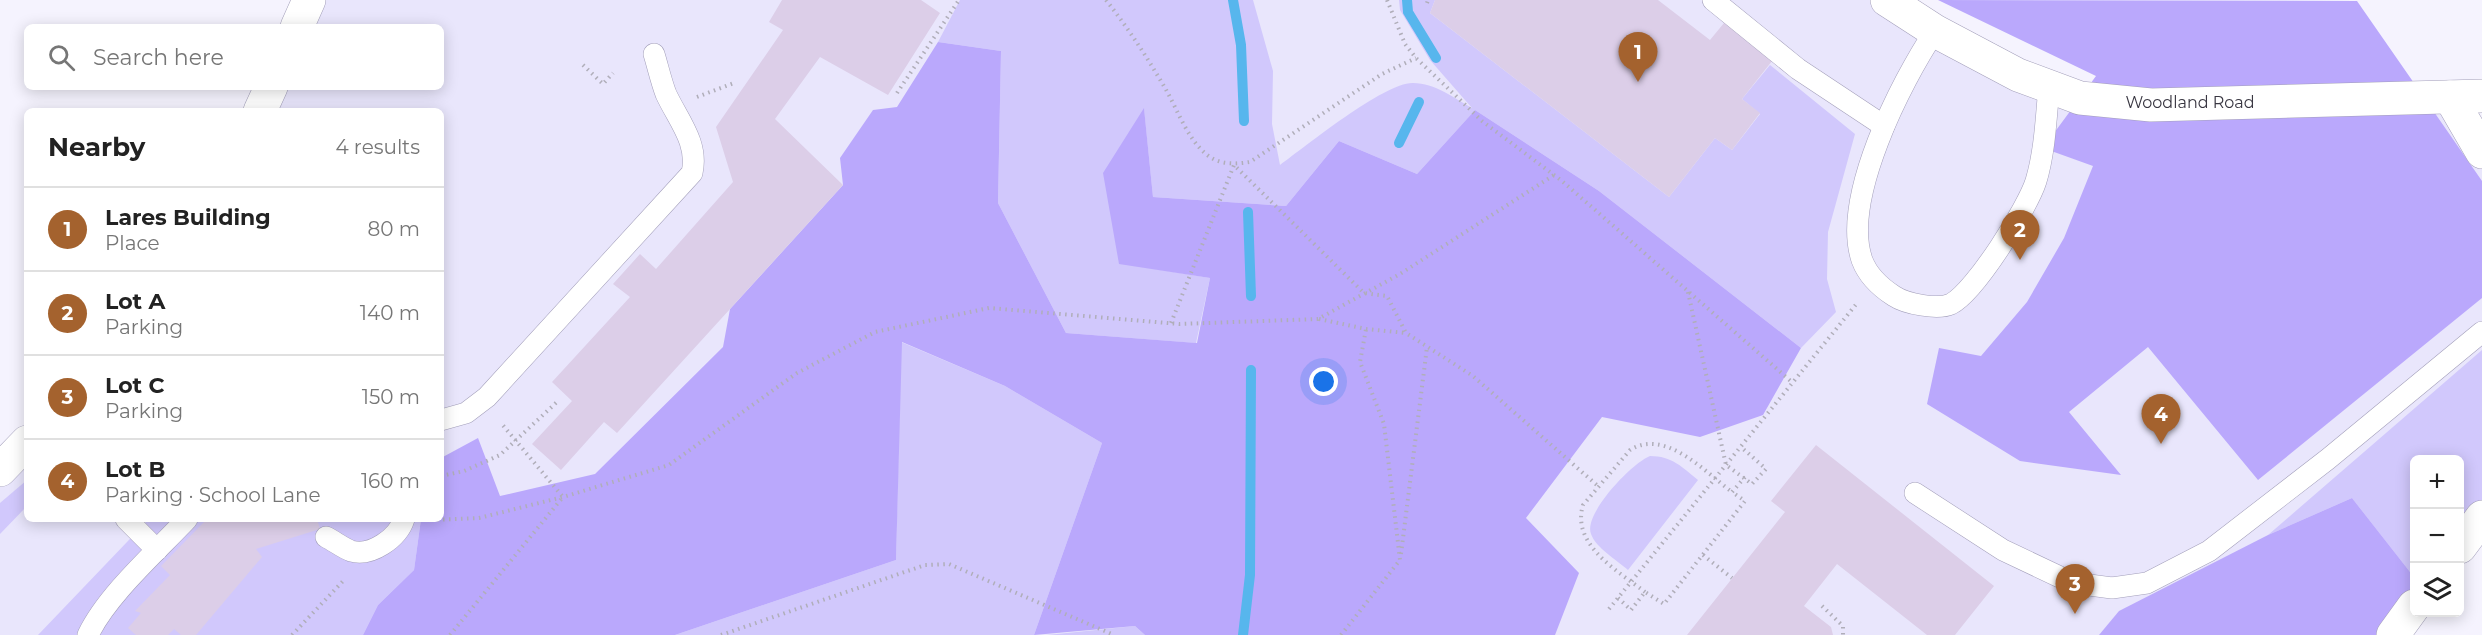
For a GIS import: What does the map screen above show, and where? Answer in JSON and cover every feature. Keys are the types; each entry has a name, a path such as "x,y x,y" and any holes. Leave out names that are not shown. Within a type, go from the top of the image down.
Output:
{"street":[{"path":"298,24 309,0"},
{"name":"Woodland Road","path":"1887,0 1935,32 2018,75 2080,98 2151,105 2482,96"},
{"path":"261,108 270,90"},
{"path":"2450,97 2482,152"},
{"path":"0,470 24,445"},
{"path":"2464,542 2482,517"},
{"path":"2393,635 2410,613"}],"lane":[{"path":"1713,0 1798,69 1884,126"},
{"path":"1935,32 1913,64 1893,102 1873,157 1857,219 1862,260 1878,286 1900,300 1928,306 1951,304 1974,282 2009,232 2036,182 2044,142 2049,87"},
{"path":"444,419 466,413 487,397 692,172 695,162 693,146 666,95 654,54"},
{"path":"1915,493 2003,550 2062,578 2112,588 2147,583 2209,551 2328,459 2482,332"},
{"path":"129,522 158,550"},
{"path":"88,635 111,602 184,522"},
{"path":"326,537 352,551 367,551 387,541 402,523"}],"path":[{"path":"897,93 959,0"},
{"path":"1106,0 1134,37 1194,141 1211,158 1234,165 1365,293 1387,296 1406,333"},
{"path":"1387,0 1405,44 1416,58 1482,121 1554,176 1793,383"},
{"path":"1234,165 1250,162 1382,74 1416,58"},
{"path":"583,65 603,84 613,73"},
{"path":"697,97 734,82"},
{"path":"1171,323 1234,165"},
{"path":"1318,319 1400,274 1554,176"},
{"path":"1688,292 1726,465 1752,484 1766,469 1741,447"},
{"path":"444,520 479,518 563,497 669,465 797,373 875,332 989,308 1171,323 1318,319 1366,329 1406,333 1473,376 1599,487"},
{"path":"1609,609 1793,383 1836,326"},
{"path":"1366,329 1360,362 1384,424 1400,560"},
{"path":"1341,635 1400,560 1427,347"},
{"path":"444,475 464,471 500,455 558,401"},
{"path":"496,418 563,497"},
{"path":"1649,442 1671,447 1745,501 1664,604 1645,592 1591,548 1584,535 1580,515 1583,505 1599,487 1630,450 1639,444 1649,442"},
{"path":"1732,492 1745,477"},
{"path":"450,635 563,497"},
{"path":"292,635 377,546"},
{"path":"1703,555 1732,578"},
{"path":"721,635 926,565 949,564 1114,635"},
{"path":"1618,598 1631,610 1645,592"},
{"path":"1822,606 1843,626 1843,635"}],"shaded area":[{"path":"309,0 1887,0 2080,98 2450,97 2482,152 2482,517 2464,470 2464,455 2410,455 2410,612 2393,635 0,635 0,470 24,445 24,522 444,522 444,108 261,108 270,90 444,90 444,24 298,24"},
{"path":"960,0 1253,0 1273,71 1272,124 1280,165 1365,103 1400,85 1413,83 1429,86 1472,108 1430,60 1400,10 1399,0 1435,0 1430,13 1669,197 1715,138 1732,150 1760,114 1742,99 1770,65 1855,134 1828,232 1827,279 1836,312 1801,348 1599,191 1475,110 1417,174 1339,141 1286,206 1153,197 1144,109 1119,263 1210,278 1196,343 1066,333 998,203 1001,51 938,42"},
{"path":"1938,0 2357,1 2482,181 2482,298 2258,480 2148,347 2069,412 2121,475 2020,461 1927,404 1939,348 1981,356 2027,302 2064,238 2093,166 2043,148 2096,76"},
{"path":"938,42 1001,51 998,203 1066,333 1197,343 1210,278 1119,264 1103,173 1144,108 1153,197 1286,206 1339,141 1417,174 1475,110 1599,191 1801,348 1763,415 1700,437 1602,417 1526,518 1579,573 1555,635 1145,635 1135,626 1034,635 1102,443 1005,386 902,342 896,560 675,635 363,635 378,605 414,570 421,522 444,522 444,456 478,438 500,496 595,474 723,347 730,309 843,185 840,158 873,110 897,107"},
{"path":"901,342 1005,386 1102,443 1034,635 675,635 896,560"},
{"path":"2482,350 2482,502 2464,525 2464,455 2410,455 2410,572 2352,498 2268,535"},
{"path":"1650,456 1671,460 1698,480 1628,570 1597,544 1591,534 1591,525 1601,502 1621,478"},
{"path":"24,483 24,509 0,534 0,503"},
{"path":"2352,498 2410,572 2410,591 2376,635 2099,635 2119,611 2268,535"},
{"path":"146,522 421,522 414,570 378,605 363,635 38,635"},
{"path":"1135,626 1145,635 1047,635"}],"building":[{"path":"782,0 921,0 940,13 888,95 820,57 775,119 843,185 617,433 604,422 561,470 532,444 572,401 552,382 630,297 613,284 640,254 656,269 733,182 716,127 783,30 769,22"},
{"path":"1435,0 1658,0 1710,40 1724,23 1772,61 1742,99 1760,113 1732,150 1715,138 1669,197 1430,13"},
{"path":"1816,445 1994,586 1955,635 1927,635 1837,564 1804,606 1831,627 1833,635 1687,635 1785,512 1771,501"},
{"path":"204,522 318,522 320,529 256,549 262,557 196,635 181,635 174,629 168,635 136,635 128,628 141,613 135,611 170,575 161,566"}],"waterway":[{"path":"1233,0 1241,45 1244,121"},
{"path":"1407,0 1408,12 1436,58"},
{"path":"1399,143 1419,102"},
{"path":"1248,212 1251,296"},
{"path":"1243,635 1250,575 1251,370"}],"place":[{"name":"Lares Building","path":"1638,82"},
{"name":"Lot A","path":"2020,260"},
{"name":"Lot B","path":"2161,444"},
{"name":"Lot C","path":"2075,614"}]}
